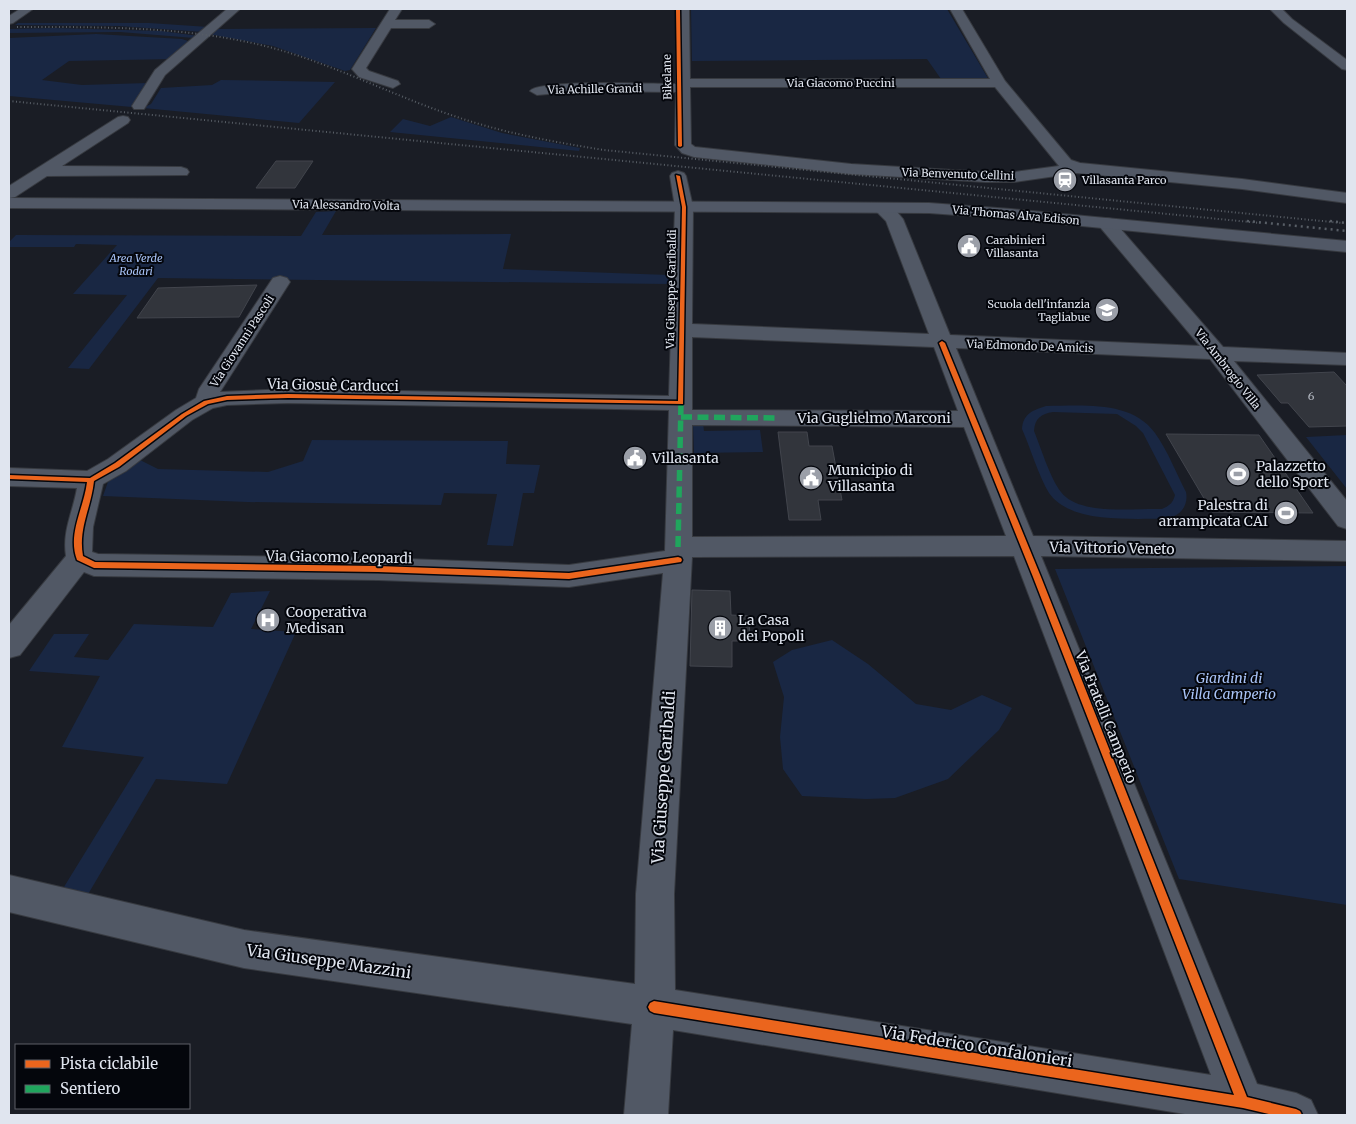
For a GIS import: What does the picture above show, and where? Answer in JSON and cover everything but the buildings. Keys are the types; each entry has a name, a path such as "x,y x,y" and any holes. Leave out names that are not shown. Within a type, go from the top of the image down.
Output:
{"main road":[{"name":"Via Alessandro Volta","path":"9,203 684,207"},
{"name":"Via Thomas Alva Edison","path":"684,207 882,208 980,211 1347,246"}],"street":[{"path":"9,21 28,9"},
{"path":"139,106 160,73 234,9"},
{"path":"393,84 364,74 359,70 396,9"},
{"path":"682,86 683,9"},
{"path":"956,9 999,83 1064,163 1077,168"},
{"path":"1276,9 1288,21 1347,66"},
{"path":"388,24 429,24"},
{"name":"Via Giacomo Puccini","path":"682,86 999,83"},
{"name":"Via Achille Grandi","path":"537,91 580,87 682,86"},
{"name":"Via Benvenuto Cellini","path":"682,86 683,145 687,150 702,154 851,169 986,177 1014,177 1077,168 1242,184 1347,198"},
{"path":"9,194 123,120"},
{"path":"44,171 181,172"},
{"name":"Via Giuseppe Garibaldi","path":"646,1115 654,1007 656,951 655,894 678,554 684,207 678,176"},
{"name":"Via Fratelli Camperio","path":"882,208 894,219 971,418 1048,605 1244,1102"},
{"name":"Via Ambrogio Villa","path":"1106,223 1124,242 1216,354 1347,519"},
{"name":"Via Giovanni Pascoli","path":"206,402 210,389 280,282"},
{"name":"Via Edmondo De Amicis","path":"682,330 1347,359"},
{"name":"Via Giosuè Carducci","path":"91,480 117,465 206,402 227,398 288,396 681,410 776,418"},
{"name":"Via Guglielmo Marconi","path":"776,418 971,418"},
{"path":"9,477 91,480 77,533 77,547 80,558 9,646"},
{"name":"Via Vittorio Veneto","path":"787,547 1023,546 1347,551"},
{"name":"Via Giacomo Leopardi","path":"80,558 94,565 378,569 569,576 678,554 787,547"},
{"name":"Via Giuseppe Mazzini","path":"9,894 244,949 654,1007"},
{"name":"Via Federico Confalonieri","path":"654,1007 1244,1102 1296,1115"}],"green space":[{"path":"691,9 947,9 989,80 941,79 927,59 692,61"},
{"path":"18,23 149,23 209,27 203,32 119,26 15,25"},
{"path":"54,28 161,31 199,36 194,38 120,32 9,33 9,29"},
{"path":"376,28 350,70 345,71 273,46 209,34 216,29"},
{"path":"96,34 182,39 191,42 173,59 69,61 42,80 82,85 148,83 132,107 9,96 9,38"},
{"path":"221,80 335,82 299,123 143,108 151,104 161,88 212,85"},
{"path":"451,117 502,133 580,148 579,151 390,132 403,119 430,126"},
{"name":"Area Verde Rodari","path":"336,211 322,235 511,234 503,269 669,275 668,284 158,278 89,369 68,368 127,295 73,294 117,245 76,244 74,247 9,247 9,242 16,235 301,236 316,212"},
{"path":"1046,406 1105,407 1133,415 1145,422 1164,447 1186,492 1186,503 1181,511 1173,517 1162,519 1118,519 1086,515 1071,510 1059,503 1045,486 1022,429 1024,419 1030,413","holes":["1053,412 1117,414 1136,426 1143,433 1175,495 1172,502 1162,509 1122,510 1080,505 1069,500 1061,492 1053,479 1034,431 1039,417"]},
{"path":"693,423 703,423 704,431 760,430 763,452 694,453"},
{"path":"1347,435 1347,489 1306,437"},
{"path":"312,440 508,441 506,464 540,465 534,493 523,493 513,546 487,545 497,494 444,493 441,505 247,502 103,496 109,479 138,459 158,469 268,472 303,461"},
{"name":"Giardini di Villa Camperio","path":"1347,566 1347,905 1179,879 1055,569"},
{"path":"270,591 251,629 296,632 227,784 156,779 87,896 59,895 144,757 62,747 100,676 29,671 54,634 89,634 74,657 108,660 134,624 213,627 231,593"},
{"path":"832,640 868,664 916,704 951,710 982,695 1012,708 999,730 948,779 895,798 866,799 802,796 783,769 780,737 784,697 773,662 792,650"}],"railway":[{"path":"17,27 144,29 175,31 238,40 269,47 317,62 433,109 475,123 567,144 604,150 1342,223"},
{"path":"9,101 1260,223"},
{"path":"1247,221 1347,231"},
{"path":"1330,221 1347,223"}],"marked path":[{"path":"678,547 681,403"},
{"path":"681,417 776,418"}],"cycle path":[{"name":"Bikelane","path":"678,9 680,146"},
{"path":"9,477 91,480 117,465 184,415 206,402 227,398 288,396 681,403 684,207 678,176"},
{"path":"942,343 1037,577 1243,1102"},
{"path":"91,480 88,500 79,527 78,547 80,558 94,565 378,569 569,576 678,560"},
{"path":"654,1007 1243,1102 1296,1115"}],"place":[{"name":"Villasanta Parco","path":"1065,180"},
{"name":"Carabinieri Villasanta","path":"969,246"},
{"name":"Scuola dell'infanzia Tagliabue","path":"1107,310"},
{"name":"Villasanta","path":"635,458"},
{"name":"Palazzetto dello Sport","path":"1238,474"},
{"name":"Municipio di Villasanta","path":"811,478"},
{"name":"Palestra di arrampicata CAI","path":"1286,513"},
{"name":"Cooperativa Medisan","path":"268,620"},
{"name":"La Casa dei Popoli","path":"720,628"}]}
